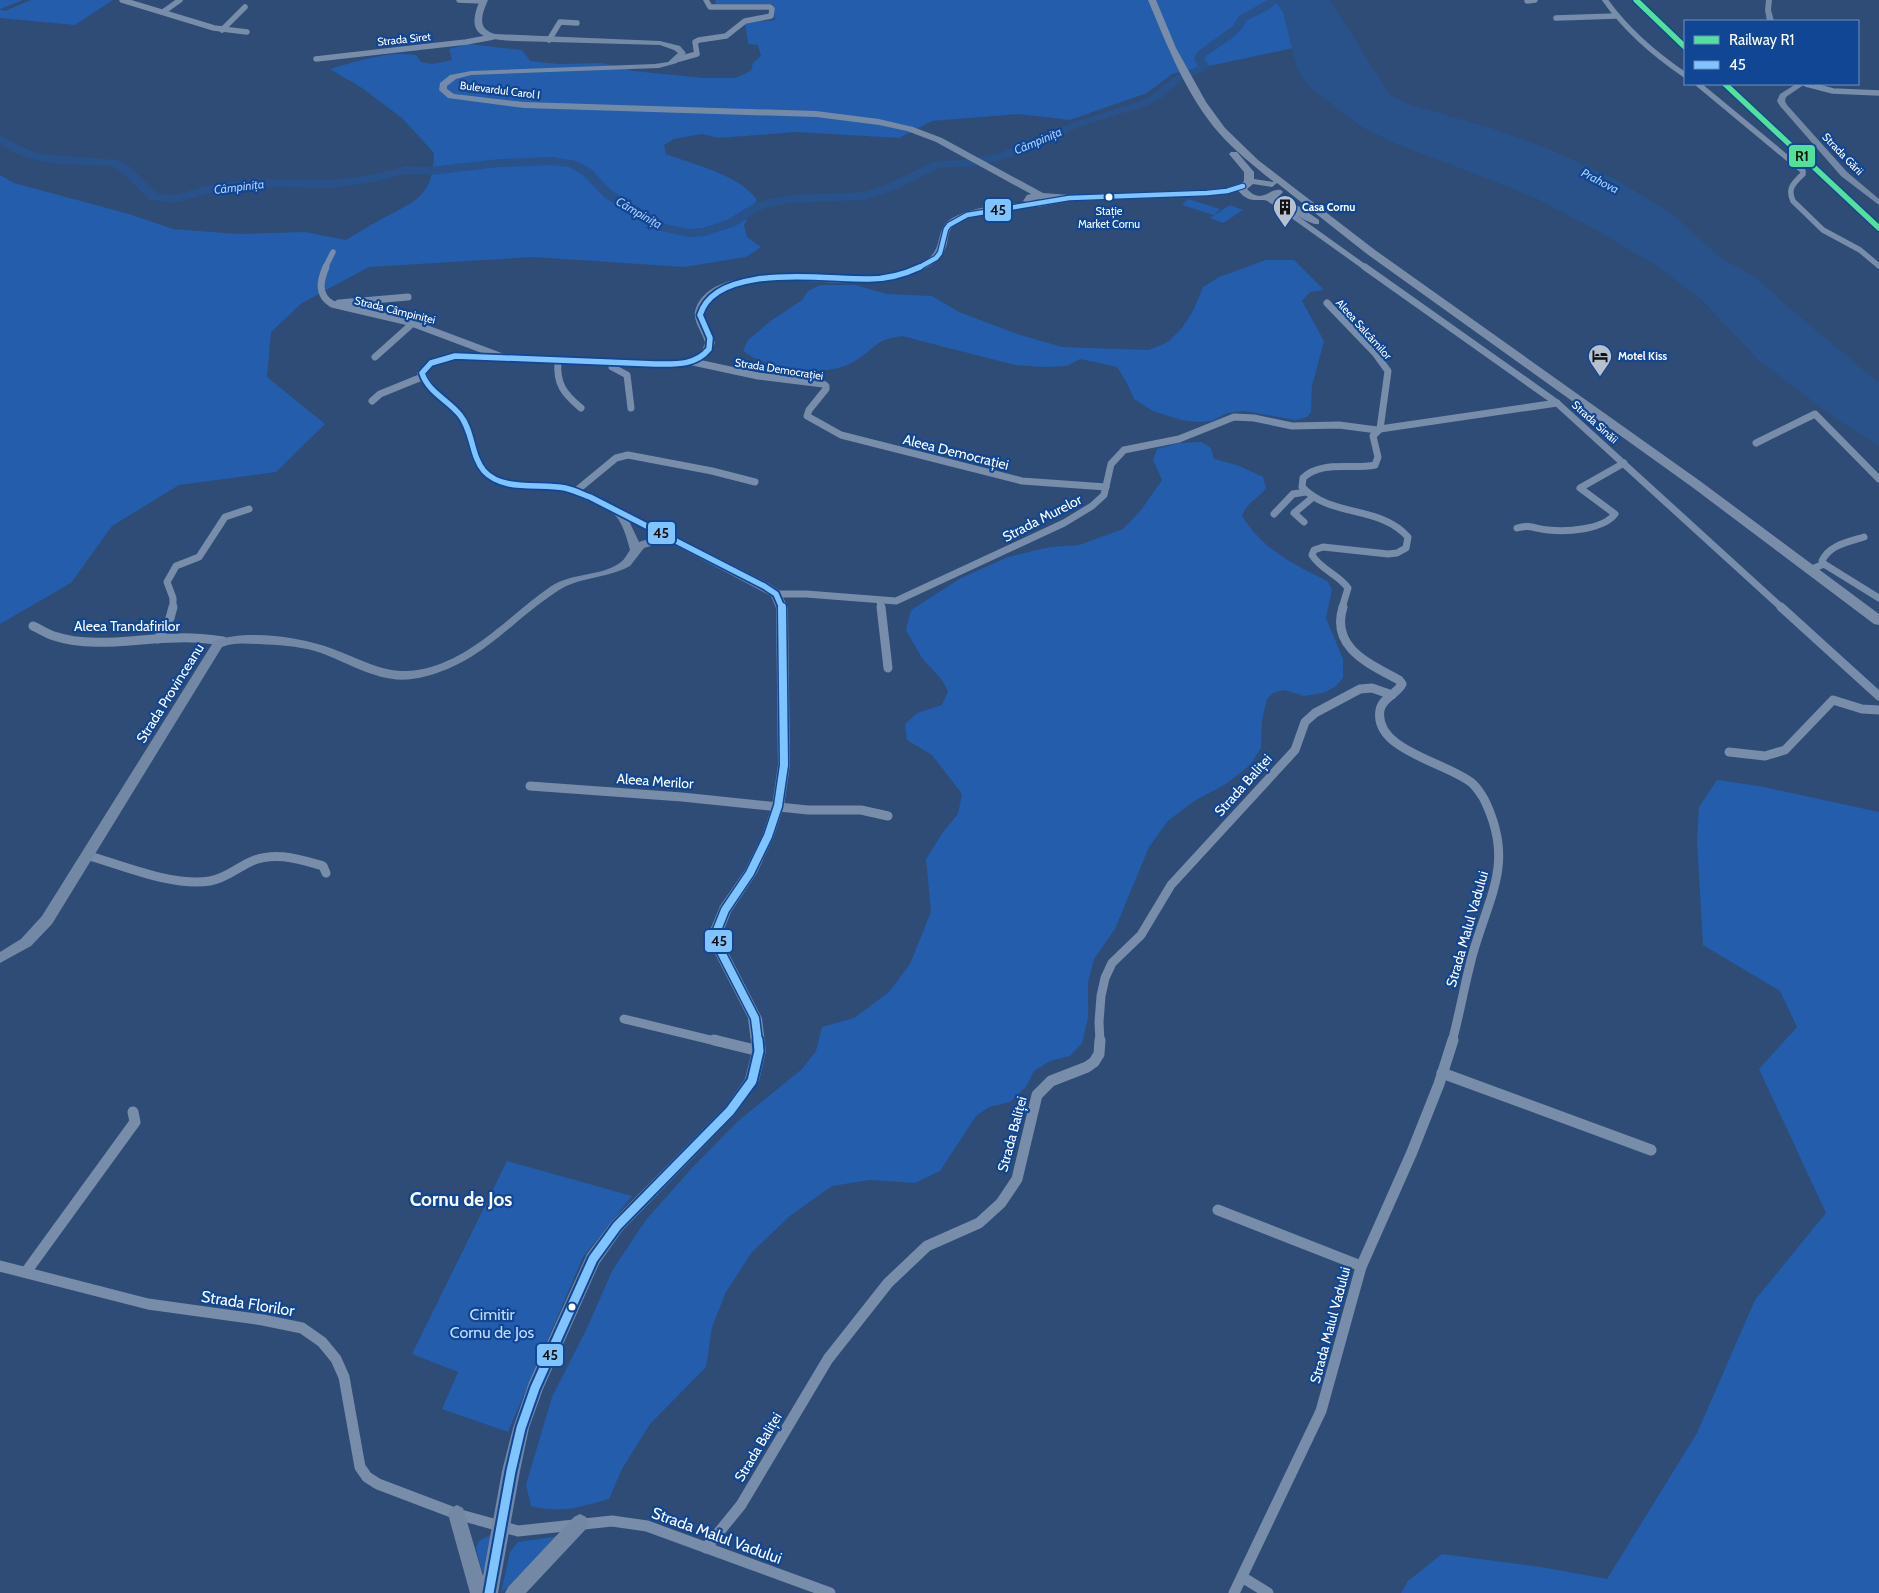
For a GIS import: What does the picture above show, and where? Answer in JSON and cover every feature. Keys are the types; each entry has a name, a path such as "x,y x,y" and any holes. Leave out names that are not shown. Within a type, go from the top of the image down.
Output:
{"highway":[{"path":"1146,0 1175,60 1211,127 1247,168 1249,172 1243,192 1256,198 1272,193"},
{"path":"1152,0 1175,60"},
{"path":"1190,86 1233,146 1272,193 1371,252"},
{"path":"1218,125 1271,176 1371,252 1696,484 1818,567 1879,621"},
{"path":"1246,184 1262,181 1272,193 1437,308 1733,520 1879,630"}],"main road":[{"path":"483,0 476,24 481,32 493,36 549,40 660,43 680,50 682,53 679,59"},
{"path":"1769,0 1768,10 1771,20"},
{"name":"Bulevardul Carol I","path":"679,59 672,63 655,66 478,72 453,77 445,82 442,88 446,93 458,97 524,106 816,114 856,118 910,129 954,149 998,174"},
{"name":"Strada Gării","path":"1799,85 1782,98 1782,103 1844,174 1879,202"},
{"path":"998,174 1032,203 1041,200"},
{"path":"998,174 1041,200"},
{"path":"489,1593 516,1448 526,1411 593,1259 617,1226 730,1111 743,1096 752,1081 759,1051 754,1018 720,950 717,930 724,910 760,855 778,806 784,766 782,608 776,594 764,586 576,491 511,483 489,475 482,467 468,427 461,416 422,377 424,369 428,365 445,358 466,356 614,363 673,364 693,362 706,354 710,343 700,316 703,305 730,284 760,278 855,279 896,276 920,268 936,258 942,248 946,229 954,221 967,215 1041,200 1207,193 1228,191 1246,184"},
{"path":"1207,193 1256,198"},
{"path":"1013,207 1028,199"},
{"path":"619,512 632,536 635,550"},
{"name":"Strada Provinceanu","path":"0,958 18,950 39,931 213,651 223,641 234,639 308,645 378,672 409,675 423,673 446,666 476,651 561,584 621,567 630,560 635,550 645,544 669,537"},
{"path":"457,1514 479,1593"},
{"path":"514,1593 580,1523"}],"street":[{"path":"122,0 222,30 247,32"},
{"path":"163,12 180,0"},
{"path":"459,0 483,0"},
{"path":"679,59 697,54 695,42 698,40 724,37 742,22 769,18 771,7 710,7 706,0"},
{"path":"1527,1 1535,0"},
{"path":"1605,0 1616,16 1642,44 1684,74"},
{"path":"222,30 245,7"},
{"path":"1556,18 1616,16"},
{"path":"549,40 560,22 577,23"},
{"name":"Strada Siret","path":"316,59 466,42 493,36"},
{"path":"1699,85 1742,116 1752,128 1803,171 1803,174 1791,186 1790,195 1793,201 1823,230 1860,250 1879,266"},
{"path":"1808,85 1833,91 1879,93"},
{"name":"Strada Sinăii","path":"1272,193 1557,403 1879,696"},
{"name":"Strada Câmpiniței","path":"333,252 324,272 321,291 324,297 334,304 413,323 453,336 505,358"},
{"path":"334,304 408,297"},
{"name":"Aleea Salcâmilor","path":"1327,303 1375,353 1388,371 1379,429"},
{"path":"375,357 413,323"},
{"path":"558,361 556,378 558,384 569,399 581,408"},
{"name":"Strada Democrației","path":"693,362 758,376 823,384 826,386 826,389 809,410 807,416"},
{"path":"614,363 612,367 627,375 631,408"},
{"path":"372,401 380,394 422,377"},
{"path":"1309,495 1301,483 1303,478 1312,470 1322,468 1365,468 1375,465 1378,457 1373,436 1379,429 1557,403"},
{"path":"1756,443 1815,414 1879,479"},
{"name":"Aleea Democrației","path":"807,416 815,422 841,434 1022,482 1085,484 1106,487"},
{"name":"Strada Murelor","path":"776,594 806,594 880,601 906,597 1064,523 1100,501 1106,487 1111,464 1124,450 1179,439 1234,417 1254,418 1292,426 1339,425 1379,429"},
{"path":"576,491 616,458 628,455 712,471 755,482"},
{"path":"1516,528 1528,524 1546,530 1574,531 1597,525 1612,518 1615,514 1580,488 1624,463"},
{"path":"1274,514 1293,494 1309,495"},
{"path":"1304,522 1294,513 1309,495"},
{"name":"Strada Malul Vadului","path":"1234,1593 1320,1414 1332,1378 1361,1266 1418,1138 1449,1053 1473,953 1500,867 1500,855 1484,798 1473,784 1403,747 1384,730 1380,720 1380,709 1387,698 1402,687 1399,680 1356,653 1342,635 1340,619 1348,594 1346,585 1320,566 1312,555 1314,550 1323,547 1388,554 1397,553 1406,548 1408,537 1401,528 1389,521 1309,495"},
{"path":"158,639 170,621 173,610 174,601 167,582 176,566 199,557 225,516 248,509"},
{"path":"1864,537 1829,551 1818,567 1836,570 1879,598"},
{"path":"880,601 888,668"},
{"name":"Aleea Trandafirilor","path":"33,626 60,638 73,640 206,638 223,641"},
{"name":"Strada Baliței","path":"706,1548 741,1505 828,1360 888,1283 927,1246 979,1223 991,1214 1011,1190 1021,1166 1040,1089 1053,1079 1083,1069 1093,1062 1098,1055 1101,1046 1099,1027 1104,986 1109,968 1146,929 1162,898 1172,885 1295,750 1302,727 1310,717 1360,688 1372,688 1392,695"},
{"path":"1729,752 1744,756 1763,756 1785,750 1833,700 1862,709 1879,710"},
{"name":"Aleea Merilor","path":"530,786 682,797 826,811 861,810 888,816"},
{"path":"86,855 172,878 195,881 211,881 253,860 264,857 309,862 323,866 326,873"},
{"path":"624,1019 759,1051"},
{"path":"1442,1073 1651,1150"},
{"path":"26,1272 135,1122 133,1112"},
{"path":"1218,1210 1361,1266"},
{"name":"Strada Florilor","path":"0,1266 148,1304 263,1320 302,1328 322,1342 336,1359 344,1378 360,1467 368,1477 378,1484 457,1514 501,1528"},
{"name":"Strada Malul Vadului","path":"501,1528 518,1531 612,1521 647,1526 830,1593"},
{"path":"1242,1577 1268,1593"}],"green space":[{"path":"0,0 23,0 0,9"},
{"path":"31,0 113,0 75,25 0,18 0,9 5,11"},
{"path":"715,0 1275,0 1283,12 1293,48 1172,74 1147,93 1070,120 1018,114 932,121 899,138 796,132 719,138 702,134 674,139 664,145 666,154 728,177 749,191 757,200 744,225 747,237 761,247 746,257 684,267 533,257 369,267 302,303 271,332 267,377 325,424 276,472 179,485 112,526 71,583 0,624 0,175 14,183 129,214 173,229 238,234 305,232 346,240 403,208 420,196 430,180 434,153 402,118 362,88 330,69 373,57 394,54 416,55 421,62 432,64 452,60 449,49 468,44 522,50 530,61 559,64 602,63 634,71 703,78 735,78 751,71 753,63 761,56 758,45 748,44 745,23 775,20 773,4 716,4"},
{"path":"1188,199 1220,209 1214,215 1182,205"},
{"path":"1230,205 1243,210 1223,223 1210,218"},
{"path":"1266,260 1294,260 1324,290 1310,292 1302,301 1324,341 1312,386 1311,412 1307,417 1296,420 1244,411 1227,413 1212,421 1181,420 1153,411 1134,399 1117,367 1080,359 1067,366 1015,365 902,336 886,339 855,361 843,367 829,370 798,370 782,367 754,358 743,351 748,340 772,320 802,300 808,291 820,285 855,285 887,294 932,296 959,312 1017,334 1062,347 1149,350 1168,342 1182,328 1193,311 1203,287 1219,277"},
{"path":"1202,442 1211,448 1214,459 1237,465 1263,477 1266,488 1247,507 1242,516 1270,547 1290,562 1327,581 1332,589 1326,618 1343,659 1343,678 1335,687 1323,693 1304,696 1284,690 1273,693 1267,699 1262,720 1261,748 1250,765 1226,784 1194,801 1168,821 1149,847 1115,929 1094,959 1088,982 1088,1018 1082,1043 1070,1056 1050,1061 1034,1071 1026,1087 1010,1102 989,1107 976,1116 940,1171 915,1183 870,1180 832,1186 790,1216 752,1252 726,1292 712,1327 706,1367 650,1424 622,1469 609,1499 579,1507 561,1509 531,1506 526,1485 552,1397 587,1328 612,1271 645,1221 691,1169 738,1121 802,1069 816,1051 822,1027 854,1018 889,992 910,964 931,912 926,859 943,832 958,814 962,794 932,755 907,740 905,724 917,713 942,705 948,691 942,680 922,658 906,630 911,610 961,578 1008,557 1050,547 1079,545 1123,529 1141,510 1162,480 1153,460 1157,449 1179,443"},
{"path":"1717,780 1759,786 1879,812 1879,1593 1401,1593 1408,1581 1442,1554 1541,1567 1607,1579 1697,1433 1755,1300 1826,1213 1759,1069 1797,1027 1780,991 1703,945 1697,841 1699,807"},
{"name":"Cimitir Cornu de Jos","path":"507,1161 632,1196 583,1257 508,1432 442,1409 458,1372 412,1354"},
{"path":"490,1535 492,1538 485,1571 482,1571 476,1548 479,1541"},
{"path":"559,1536 501,1593 510,1552 518,1542"}],"water":[{"name":"Prahova","path":"1275,0 1330,0 1390,95 1408,104 1494,129 1549,149 1613,178 1670,212 1721,258 1755,277 1879,383 1879,446 1832,416 1757,359 1702,300 1655,265 1594,229 1539,200 1391,142 1360,126 1306,84 1297,69 1283,12"}],"waterway":[{"name":"Câmpinița","path":"0,138 12,147 39,157 54,160 114,163 124,168 154,197 174,199 210,189 252,183 332,184 375,178 406,170 431,171 499,163 552,161 572,164 587,172 608,194 661,227 688,233 705,232 731,223 759,206 773,202 791,199 865,196 891,187 937,165 969,163 1002,156 1078,124 1142,104 1156,97 1177,79 1201,69 1203,65 1199,59 1201,54 1227,37 1237,28 1243,18 1264,8 1275,0"}],"rail line":[{"name":"R1","path":"1636,0 1684,46"},
{"name":"R1","path":"1726,85 1879,228"}],"transit line":[{"name":"45","path":"489,1593 511,1471 521,1428 535,1388 593,1259 617,1226 730,1111 752,1081 759,1051 755,1018 720,950 717,930 725,910 750,873 768,836 778,806 784,765 782,608 776,594 764,586 590,497 565,488 511,484 491,477 484,471 477,459 464,421 456,410 428,384 422,373 424,369 431,363 455,356 655,364 692,362 699,359 709,349 710,338 700,315 703,305 723,288 737,282 760,278 871,279 909,272 936,258 940,253 946,229 949,225 967,215 1069,198 1207,193 1227,191 1243,186"}],"place":[{"name":"Stație Market Cornu","path":"1109,197"},
{"name":"Casa Cornu","path":"1285,228"},
{"name":"Motel Kiss","path":"1600,377"}],"district":[{"name":"Cornu de Jos","path":"461,1199"}]}
